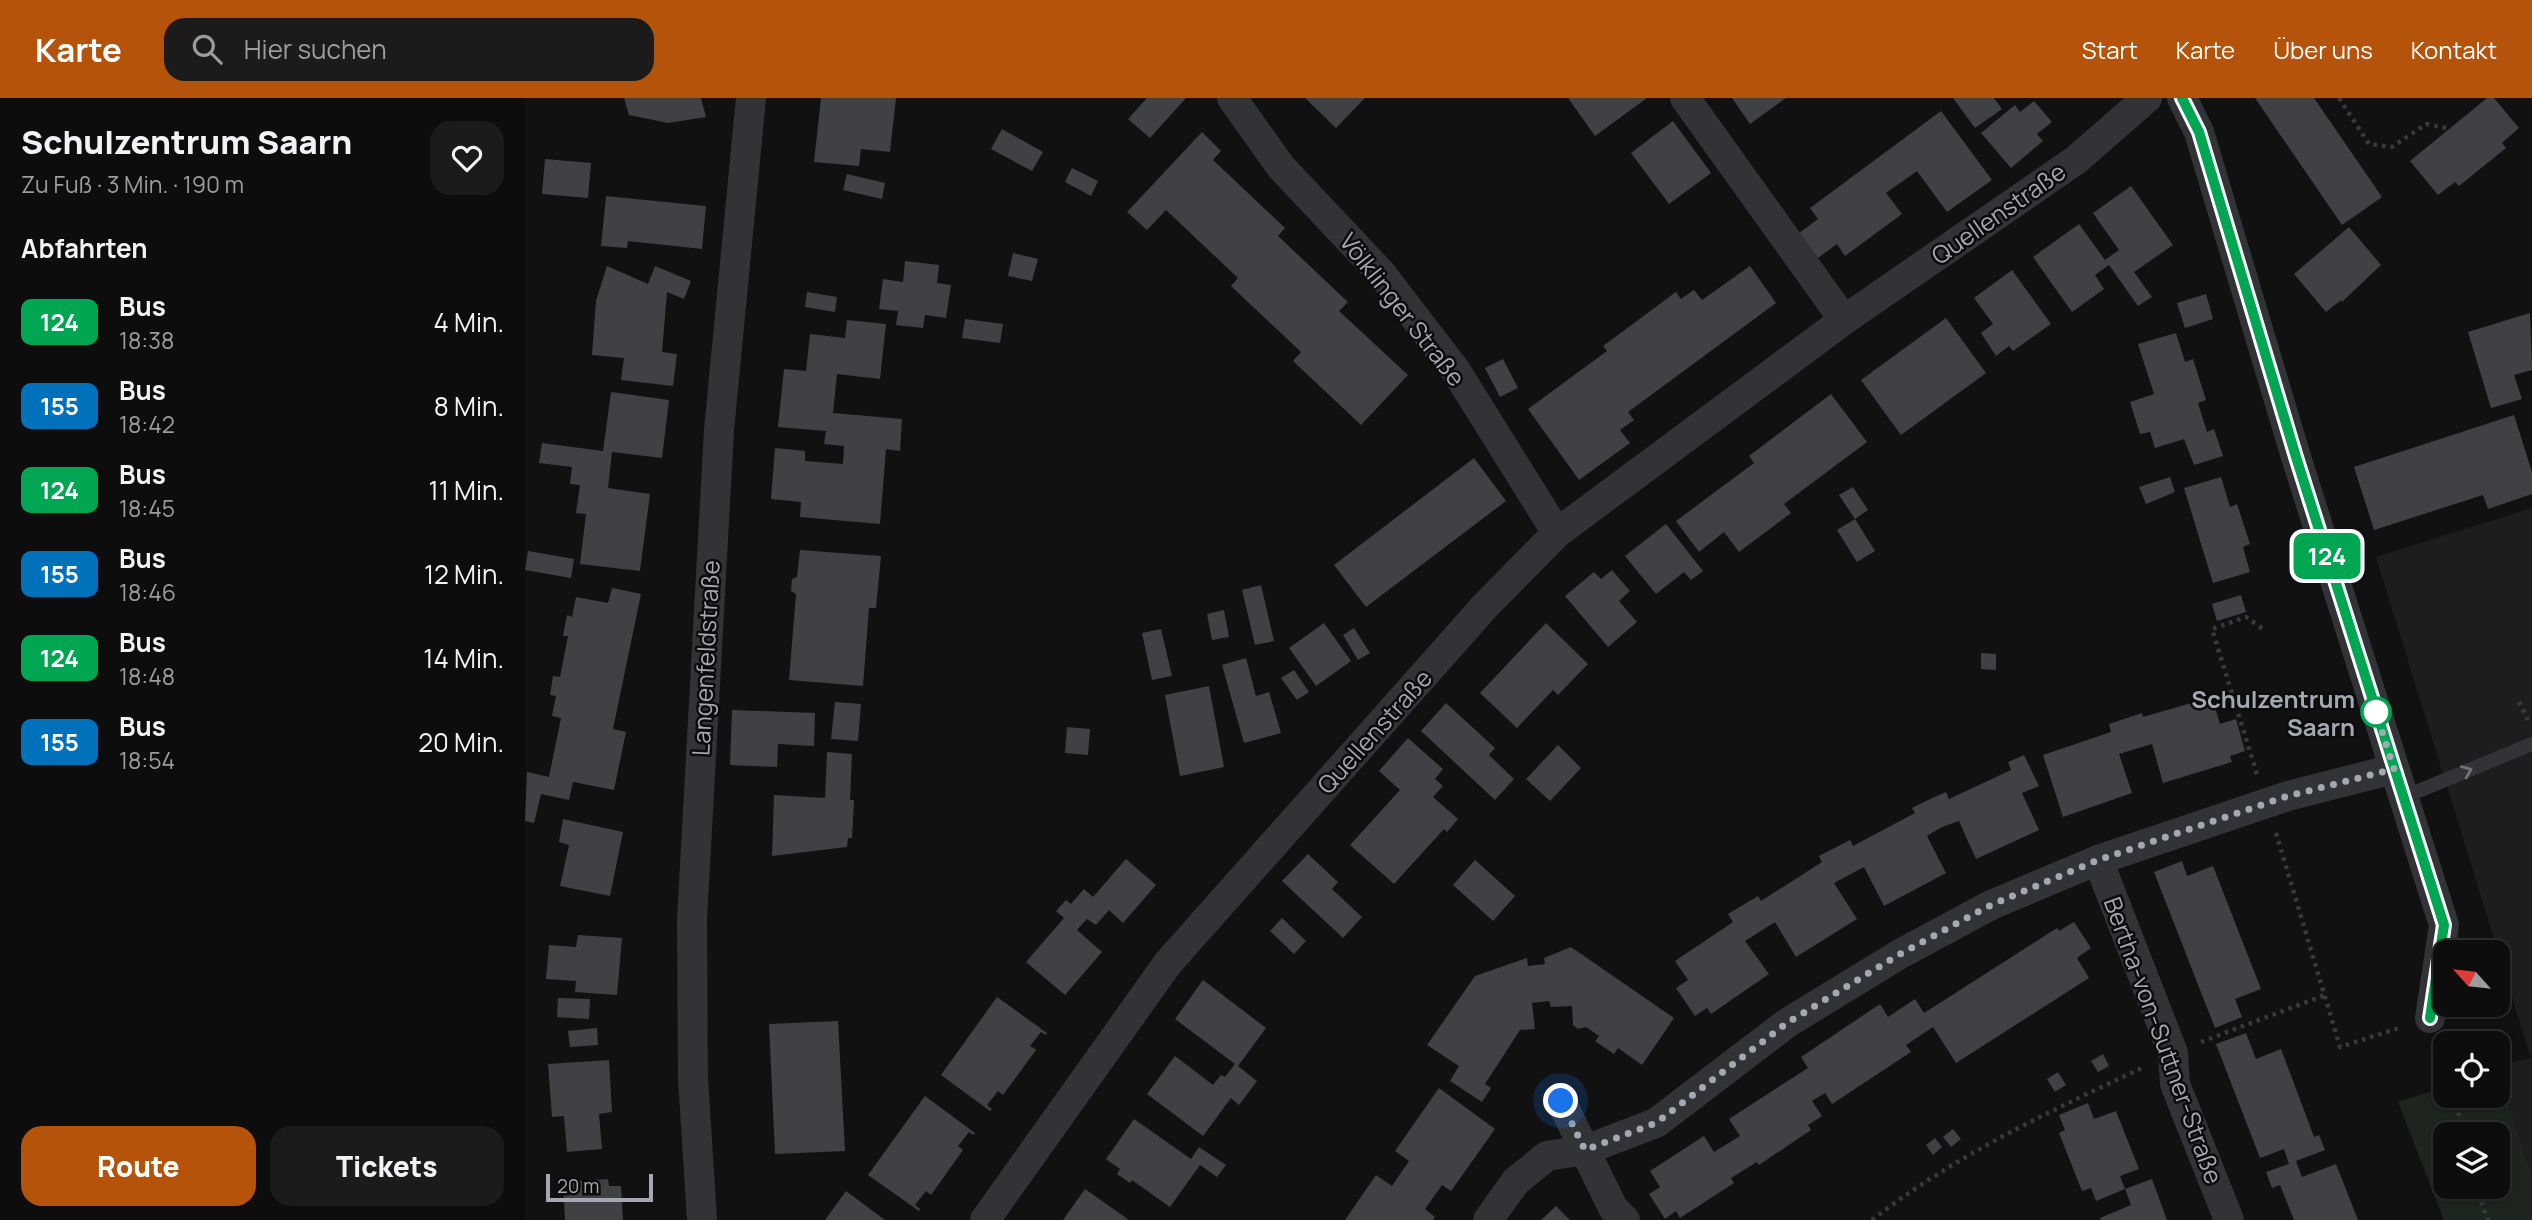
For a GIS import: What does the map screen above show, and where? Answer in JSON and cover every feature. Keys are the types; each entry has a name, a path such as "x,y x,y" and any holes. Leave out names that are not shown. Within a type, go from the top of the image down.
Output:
{"street":[{"name":"Langenfeldstraße","path":"702,1220 693,1078 692,920 719,430 751,98"},
{"name":"Völklinger Straße","path":"1232,98 1282,167 1380,272 1455,371 1557,533"},
{"path":"1685,98 1844,320"},
{"name":"Quellenstraße","path":"985,1220 1168,963 1486,605 1557,533 1844,320 2076,160 2147,98"},
{"path":"2182,98 2199,132 2296,457 2444,925 2430,1018"},
{"path":"1488,1220 1516,1181 1547,1156 1585,1150 1656,1123 1787,1023 1900,954 1991,905 2098,860 2267,804 2399,783"},
{"name":"Bertha-von-Suttner-Straße","path":"2098,860 2173,1053 2175,1084 2229,1220"},
{"path":"1561,1101 1613,1208 1625,1220"}],"lane":[{"path":"2399,783 2532,744"}],"path":[{"path":"2339,98 2369,144 2392,148 2426,124 2451,129"},
{"path":"2263,629 2246,617 2212,629 2340,1047 2430,1018"},
{"path":"2519,702 2532,727"},
{"path":"1872,1220 1907,1193 2025,1123 2173,1053 2325,995"},
{"path":"2480,1199 2488,1220"}],"shaded area":[{"path":"2532,508 2532,1176 2510,1108 2510,1063 2531,1058 2510,990 2510,940 2494,940 2376,557"},
{"path":"2433,1091 2433,1108 2510,1108 2532,1176 2532,1220 2444,1220 2436,1199 2510,1199 2510,1122 2433,1122 2433,1192 2398,1102"}],"building":[{"path":"624,98 701,98 706,117 668,123 629,115"},
{"path":"821,98 896,98 890,152 861,149 859,166 814,162"},
{"path":"1147,98 1186,98 1150,138 1128,119"},
{"path":"1305,98 1365,98 1336,128"},
{"path":"1568,98 1647,98 1595,136"},
{"path":"1732,98 1786,98 1750,124"},
{"path":"1953,98 1994,98 2002,109 1975,128"},
{"path":"2255,98 2314,98 2382,197 2342,225"},
{"path":"2487,98 2494,98 2519,128 2502,143 2506,148 2459,186 2455,182 2438,195 2410,161"},
{"path":"2034,101 2052,122 2037,134 2043,141 2011,168 1981,133 2015,105 2020,112"},
{"path":"1941,111 1992,180 1947,212 1917,171 1886,193 1902,214 1845,256 1837,244 1818,258 1799,233 1818,219 1810,208"},
{"path":"1673,121 1711,173 1669,204 1631,153"},
{"path":"1002,129 1043,152 1032,171 991,149"},
{"path":"1202,132 1221,151 1213,160 1285,228 1278,236 1348,302 1339,311 1408,375 1361,425 1293,361 1301,352 1231,286 1238,278 1166,210 1147,230 1127,212"},
{"path":"545,159 591,163 588,198 542,194"},
{"path":"1072,168 1098,181 1091,196 1065,182"},
{"path":"847,174 885,183 882,199 843,190"},
{"path":"2131,186 2173,245 2134,272 2152,297 2138,306 2109,265 2095,275 2104,289 2072,312 2033,257 2079,224 2105,260 2119,250 2093,213"},
{"path":"606,196 706,206 702,249 628,241 627,248 601,246"},
{"path":"2349,227 2381,265 2342,302 2341,300 2326,312 2294,274"},
{"path":"1013,253 1038,259 1032,281 1008,276"},
{"path":"905,261 939,265 937,283 951,285 946,318 925,315 923,328 896,325 898,311 879,309 883,279 903,282"},
{"path":"607,266 648,284 655,266 691,281 684,299 667,292 662,352 677,354 673,386 621,380 624,358 592,355 596,301"},
{"path":"1750,266 1776,303 1628,412 1634,420 1620,430 1630,443 1579,480 1528,409 1607,351 1603,346 1676,292 1681,299 1694,290 1702,300"},
{"path":"2012,270 2051,324 2013,351 2009,346 1996,356 1981,333 1993,324 1974,298"},
{"path":"807,292 837,297 835,312 805,307"},
{"path":"2206,294 2213,319 2185,328 2177,303"},
{"path":"2530,313 2532,370 2514,375 2522,399 2491,408 2468,332"},
{"path":"1946,318 1986,373 1901,435 1861,380"},
{"path":"965,319 1003,324 1000,343 962,338"},
{"path":"847,320 886,324 880,379 837,374 833,413 902,419 900,451 886,449 880,524 800,517 801,502 771,499 775,448 805,451 805,461 843,464 844,446 824,444 826,431 778,427 784,369 806,371 810,334 845,338"},
{"path":"2176,333 2185,362 2193,359 2206,400 2198,403 2207,432 2214,429 2223,456 2194,465 2184,439 2155,448 2150,432 2140,434 2130,402 2154,394 2138,344"},
{"path":"1503,359 1518,388 1500,397 1485,368"},
{"path":"611,392 669,400 662,458 612,452 608,488 650,494 640,571 580,564 586,514 576,513 580,485 570,484 572,467 539,463 542,443 603,451"},
{"path":"1831,394 1867,442 1784,504 1791,513 1739,552 1724,532 1699,552 1676,521 1754,463 1749,456"},
{"path":"2514,415 2532,472 2532,494 2488,509 2483,495 2374,530 2354,467"},
{"path":"1474,458 1506,501 1366,607 1334,565"},
{"path":"2170,477 2175,492 2146,504 2139,487"},
{"path":"2221,477 2230,507 2237,504 2250,544 2243,547 2250,572 2213,583 2184,488"},
{"path":"1853,487 1868,510 1855,519 1839,495"},
{"path":"1855,519 1875,551 1857,562 1837,530"},
{"path":"1666,524 1703,571 1691,580 1684,572 1656,594 1625,556"},
{"path":"800,550 881,556 876,608 869,608 863,686 789,680 796,594 791,591 792,579 797,577"},
{"path":"528,551 574,559 571,578 525,570"},
{"path":"1612,570 1630,591 1619,601 1637,622 1608,647 1565,596 1594,572 1601,579"},
{"path":"1261,585 1274,641 1255,645 1242,590"},
{"path":"612,588 641,594 613,729 626,732 614,790 573,782 569,800 541,794 534,823 525,821 527,772 549,777 561,718 552,716 556,696 550,695 553,676 560,677 568,636 563,636 567,615 572,617 576,597 608,603"},
{"path":"2241,595 2246,612 2217,621 2212,604"},
{"path":"1224,610 1229,637 1212,640 1207,614"},
{"path":"1324,623 1351,661 1316,686 1289,648"},
{"path":"1546,623 1588,664 1558,695 1553,690 1517,728 1480,693"},
{"path":"1354,628 1370,653 1358,660 1343,635"},
{"path":"1161,629 1172,676 1152,680 1142,633"},
{"path":"1981,653 1996,654 1996,670 1981,669"},
{"path":"1246,658 1256,696 1269,692 1281,733 1244,743 1222,665"},
{"path":"1294,670 1309,692 1297,700 1281,678"},
{"path":"1209,686 1224,767 1180,776 1165,695"},
{"path":"2212,697 2220,724 2236,719 2245,751 2230,756 2232,762 2163,783 2152,744 2119,754 2132,793 2063,817 2043,755 2111,732 2109,724 2142,713 2143,717"},
{"path":"835,702 861,704 858,741 831,739"},
{"path":"1446,703 1495,748 1489,755 1514,779 1495,800 1421,731"},
{"path":"732,710 815,713 814,746 778,744 777,767 730,765"},
{"path":"1067,727 1090,729 1088,755 1065,753"},
{"path":"1408,738 1443,769 1435,779 1443,786 1433,797 1458,819 1447,832 1444,829 1394,884 1350,845 1400,790 1379,771"},
{"path":"1558,745 1581,768 1550,801 1526,779"},
{"path":"827,752 852,754 852,838 848,838 847,847 772,856 774,795 825,798"},
{"path":"2024,755 2039,786 2022,793 2039,830 1976,859 1959,821 1942,827 1927,836 1946,873 1884,906 1864,867 1834,883 1857,919 1796,957 1775,922 1745,941 1769,974 1711,1014 1707,1008 1695,1016 1676,988 1688,980 1675,961 1733,922 1728,914 1758,896 1761,901 1822,862 1819,856 1850,840 1853,846 1915,813 1912,808 1928,800 1946,792 1949,799 2011,770 2008,762"},
{"path":"563,819 623,832 610,896 560,886 569,845 559,842"},
{"path":"1308,854 1338,882 1332,889 1362,917 1343,938 1282,881"},
{"path":"1126,859 1156,885 1123,923 1109,910 1096,925 1087,919 1077,930 1102,952 1065,995 1026,962 1064,918 1056,911 1066,900 1071,904 1084,889 1093,897"},
{"path":"1475,860 1515,896 1493,921 1453,885"},
{"path":"2182,861 2187,876 2213,866 2261,989 2235,999 2242,1017 2215,1028 2154,872"},
{"path":"1282,918 1306,941 1294,954 1270,931"},
{"path":"2074,922 2091,948 2077,958 2089,978 1956,1063 1933,1027 1906,1045 1911,1052 1832,1104 1825,1093 1812,1101 1822,1116 1808,1125 1811,1130 1759,1165 1757,1162 1731,1178 1734,1183 1680,1218 1676,1211 1665,1219 1649,1194 1660,1187 1650,1171 1704,1136 1714,1152 1740,1136 1729,1119 1808,1068 1801,1057 1880,1004 1888,1017 1915,999 1924,1013 2057,928 2059,931"},
{"path":"578,935 622,938 617,995 575,992 576,981 546,979 549,945 576,947"},
{"path":"1571,947 1674,1018 1642,1065 1618,1048 1614,1054 1595,1041 1599,1036 1586,1027 1578,1029 1573,1025 1572,1006 1551,1007 1549,1001 1532,1003 1535,1029 1520,1030 1485,1084 1491,1088 1482,1102 1450,1081 1459,1066 1427,1045 1475,976 1527,958 1528,966 1545,964 1544,958"},
{"path":"1203,980 1266,1028 1238,1066 1257,1081 1239,1105 1231,1098 1203,1136 1147,1094 1175,1056 1213,1085 1221,1075 1225,1077 1235,1064 1175,1019"},
{"path":"997,997 1047,1033 1046,1035 1041,1032 1030,1046 1036,1050 1003,1095 998,1091 987,1105 992,1109 990,1111 941,1075"},
{"path":"558,998 590,999 589,1019 557,1017"},
{"path":"838,1021 845,1151 775,1154 769,1024"},
{"path":"597,1028 598,1045 570,1047 568,1031"},
{"path":"2246,1033 2256,1059 2281,1049 2314,1137 2319,1135 2325,1150 2296,1161 2302,1177 2336,1164 2358,1220 2294,1220 2280,1185 2272,1188 2266,1172 2289,1164 2284,1149 2260,1158 2216,1044"},
{"path":"2103,1054 2109,1066 2098,1072 2091,1061"},
{"path":"609,1060 612,1112 599,1114 602,1149 567,1152 564,1116 552,1117 548,1064"},
{"path":"2058,1072 2066,1085 2055,1092 2047,1079"},
{"path":"1439,1088 1495,1129 1451,1191 1442,1185 1425,1209 1435,1217 1433,1220 1345,1220 1376,1175 1392,1186 1409,1161 1395,1151"},
{"path":"925,1096 975,1133 973,1135 969,1132 958,1146 963,1150 931,1195 926,1191 915,1205 919,1211 868,1175"},
{"path":"2088,1103 2094,1119 2116,1111 2139,1169 2120,1176 2125,1189 2096,1201 2091,1188 2082,1191 2059,1133 2065,1130 2059,1115"},
{"path":"1134,1119 1191,1159 1199,1147 1226,1165 1217,1177 1200,1165 1170,1207 1132,1180 1130,1183 1117,1174 1120,1169 1106,1159"},
{"path":"1953,1129 1961,1139 1951,1147 1943,1137"},
{"path":"1935,1138 1942,1147 1933,1155 1926,1145"},
{"path":"608,1179 609,1186 621,1186 623,1220 565,1220 563,1182"},
{"path":"2152,1179 2167,1220 2101,1220 2100,1218 2131,1205 2125,1189"},
{"path":"1085,1189 1129,1220 1063,1220"},
{"path":"846,1191 885,1220 825,1220"},
{"path":"1556,1206 1570,1220 1541,1220"}],"bus line":[{"name":"124","path":"2182,98 2199,132 2296,457 2444,925 2430,1018"}],"place":[{"name":"Schulzentrum Saarn","path":"2376,712"}],"route":[{"path":"1561,1101 1585,1150 1656,1123 1787,1023 1900,954 1991,905 2098,860 2288,796 2394,769 2376,712"}]}
